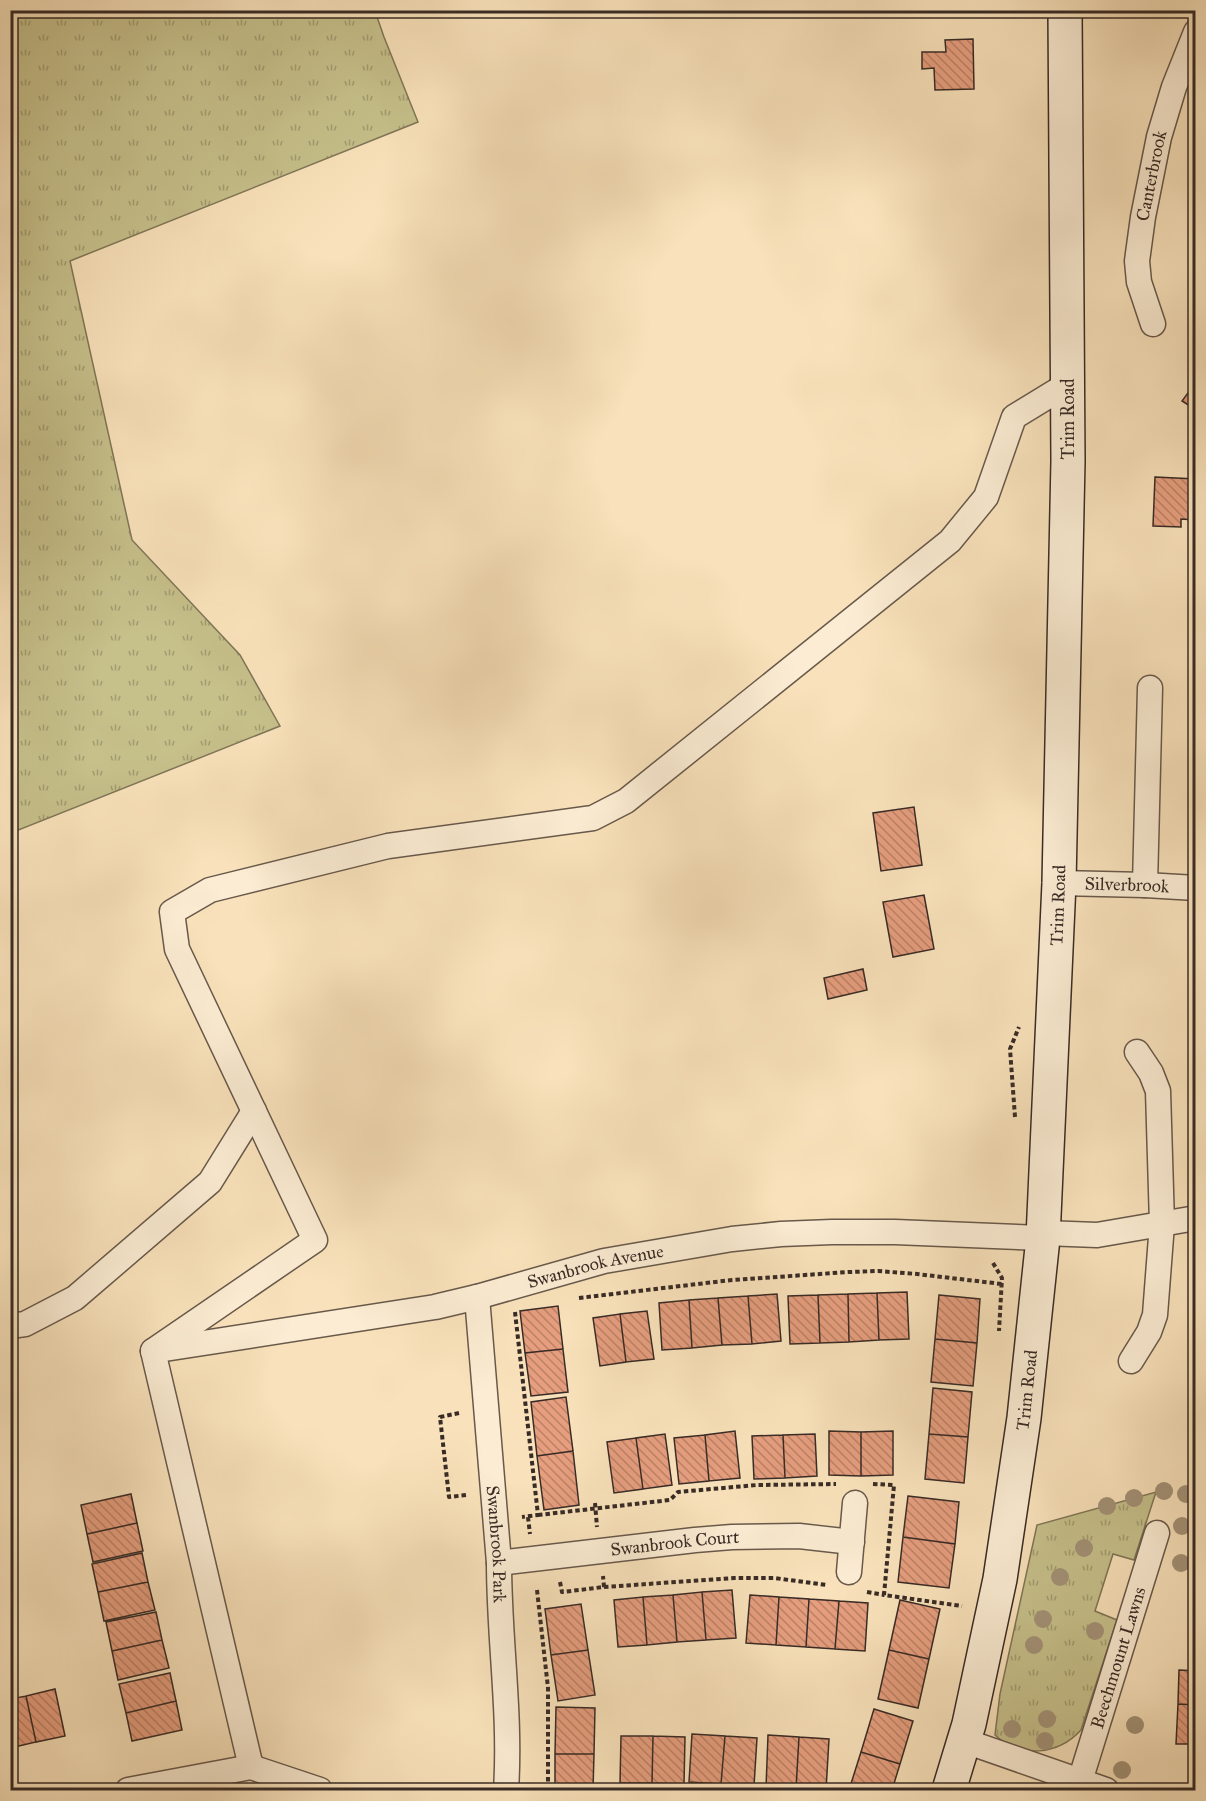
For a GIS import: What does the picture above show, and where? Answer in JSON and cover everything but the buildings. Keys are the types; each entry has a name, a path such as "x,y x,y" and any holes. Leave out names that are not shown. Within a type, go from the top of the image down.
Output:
{"main road":[{"name":"Trim Road","path":"949,1791 964,1741 1000,1580 1025,1408 1043,1236 1059,884 1068,473 1065,10"}],"street":[{"name":"Canterbrook","path":"1153,324 1139,282 1137,261 1143,217 1159,137 1174,87 1196,32"},
{"path":"251,1767 153,1351 315,1240 177,949 172,912 210,890 388,846 592,818 626,801 950,541 986,497 1014,417 1068,384"},
{"path":"1145,885 1150,688"},
{"name":"Silverbrook","path":"1059,884 1196,888"},
{"path":"1131,1361 1149,1332 1155,1316 1162,1224 1158,1091 1151,1073 1137,1052"},
{"path":"10,1326 25,1324 75,1298 210,1182 254,1111"},
{"name":"Swanbrook Avenue","path":"153,1351 435,1307 604,1261 732,1239 832,1232 1097,1235 1196,1218"},
{"name":"Swanbrook Park","path":"477,1297 499,1563 507,1707 506,1791"},
{"path":"842,1579 852,1542 855,1503"},
{"name":"Beechmount Lawns","path":"1080,1781 1157,1533"},
{"name":"Swanbrook Court","path":"499,1563 732,1537 799,1536 852,1542"},
{"path":"964,1741 1106,1791"},
{"path":"128,1791 251,1767 320,1791"}],"path":[{"path":"990,1256 1002,1278 1000,1312"},
{"path":"571,1299 732,1280 849,1272 878,1271 917,1274 1002,1284"},
{"path":"496,1521 538,1515 515,1306"},
{"path":"604,1587 734,1578 842,1579"},
{"path":"537,1590 548,1688 548,1791"},
{"path":"864,1591 884,1595"}],"green space":[{"path":"11,10 375,11 418,122 70,261 132,540 240,655 280,726 11,833"},
{"path":"1156,1492 1134,1560 1113,1554 1095,1611 1117,1620 1081,1730 1062,1745 1051,1749 1028,1751 1005,1743 995,1735 1000,1694 1037,1525"}]}
